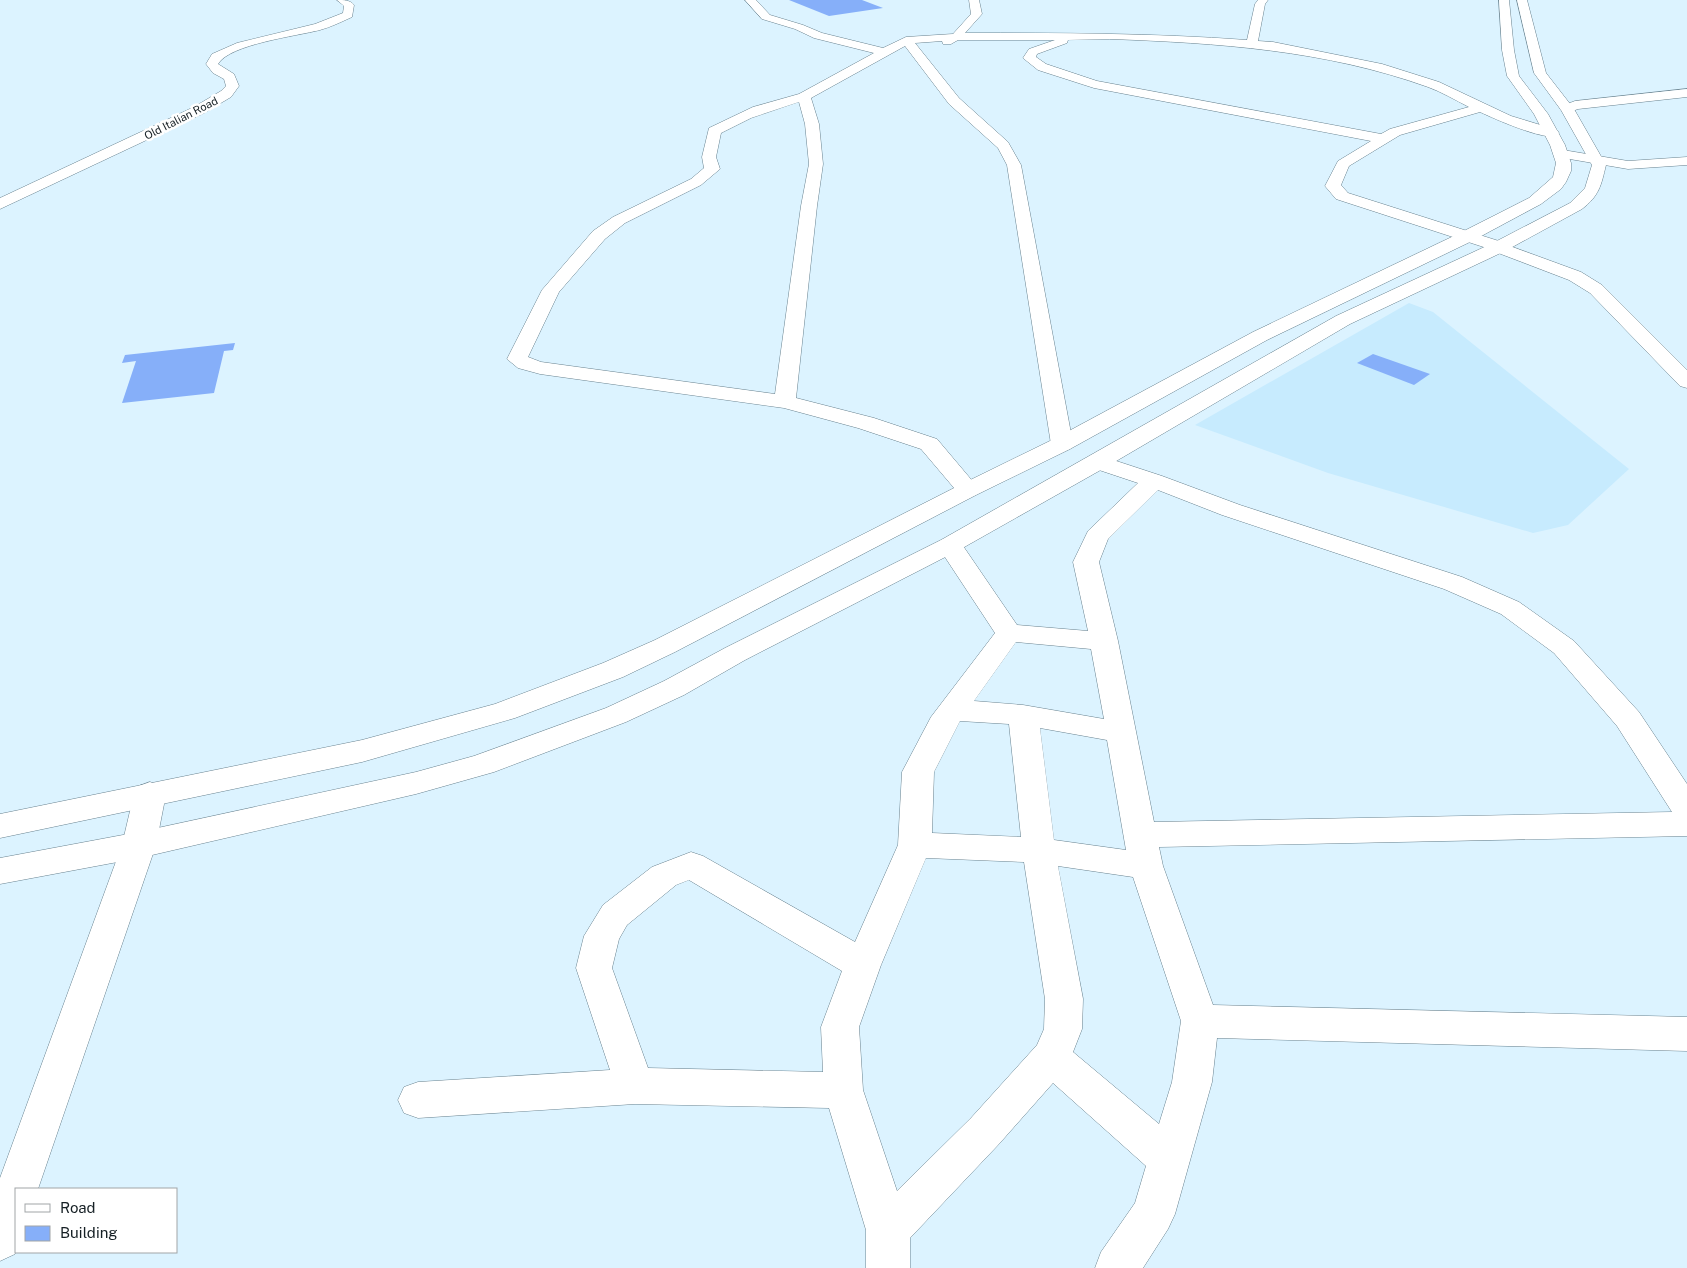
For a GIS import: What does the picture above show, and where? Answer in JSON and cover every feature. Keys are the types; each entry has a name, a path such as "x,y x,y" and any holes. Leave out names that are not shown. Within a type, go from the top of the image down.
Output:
{"street":[{"name":"Old Italian Road","path":"0,204 199,110 226,94 233,86 230,77 217,70 212,61 225,51 331,23 348,15 349,5 342,0"},
{"path":"750,0 766,17 799,27 818,36 885,52"},
{"path":"922,57 956,37 977,14 974,0"},
{"path":"1252,43 1260,4 1263,0"},
{"path":"0,826 362,751 505,711 553,694 665,646 968,490 1062,444 1260,336 1466,237 1545,194 1560,180 1566,166 1557,143 1534,102 1518,85 1512,73 1504,0"},
{"path":"0,871 139,845 416,783 483,764 616,715 674,688 735,654 950,545 1098,462 1343,320 1499,247 1576,206 1586,198 1593,188 1598,172 1597,160 1567,109 1540,73 1522,0"},
{"path":"1076,36 1033,52 1030,58 1042,67 1094,84 1384,139"},
{"path":"968,490 929,444 866,423 785,402 540,368 525,364 517,358 551,290 599,235 619,220 696,182 712,169 709,157 714,131 780,102 804,97 906,40 956,37 1076,36 1171,38 1252,43 1378,67 1434,85 1597,160 1628,165 1687,161"},
{"path":"906,40 922,57 955,101 1009,151 1014,165 1062,444"},
{"path":"1567,109 1576,105 1687,93"},
{"path":"785,402 809,206 816,164 812,124 804,97"},
{"path":"1482,107 1396,132 1343,164 1333,186 1342,196 1499,247 1575,276 1596,289 1687,382"},
{"path":"1314,309 1343,320"},
{"path":"1260,336 1292,348"},
{"path":"1098,462 1231,510 1453,583 1510,608 1564,647 1628,719 1687,809"},
{"path":"1117,1268 1153,1214 1192,1082 1200,1021 1146,866 1104,641 1086,562 1097,536 1154,481"},
{"path":"950,545 1009,633"},
{"path":"1009,633 1104,641"},
{"path":"888,1268 888,1230 843,1090 840,1027 863,965 915,845 918,772 942,724 1009,633"},
{"path":"953,710 1023,715 1121,732"},
{"path":"888,1230 984,1131 1051,1057 1063,1029 1064,999 1039,850 1023,715"},
{"path":"18,1188 139,845 150,794"},
{"path":"1139,835 1687,824"},
{"path":"915,845 1039,850 1146,866"},
{"path":"635,1086 594,968 602,936 615,915 664,876 691,865 863,965"},
{"path":"1200,1021 1687,1034"},
{"path":"1051,1057 1169,1160"},
{"path":"418,1100 635,1086 843,1090"},
{"path":"0,1239 15,1197"}],"shaded area":[{"path":"1409,303 1433,312 1629,469 1568,525 1533,533 1328,473 1195,425"}],"building":[{"path":"789,0 862,0 883,8 829,16"},
{"path":"235,343 233,350 224,351 214,393 122,403 136,361 122,363 125,355"},
{"path":"1373,354 1430,374 1414,385 1357,363"}]}
